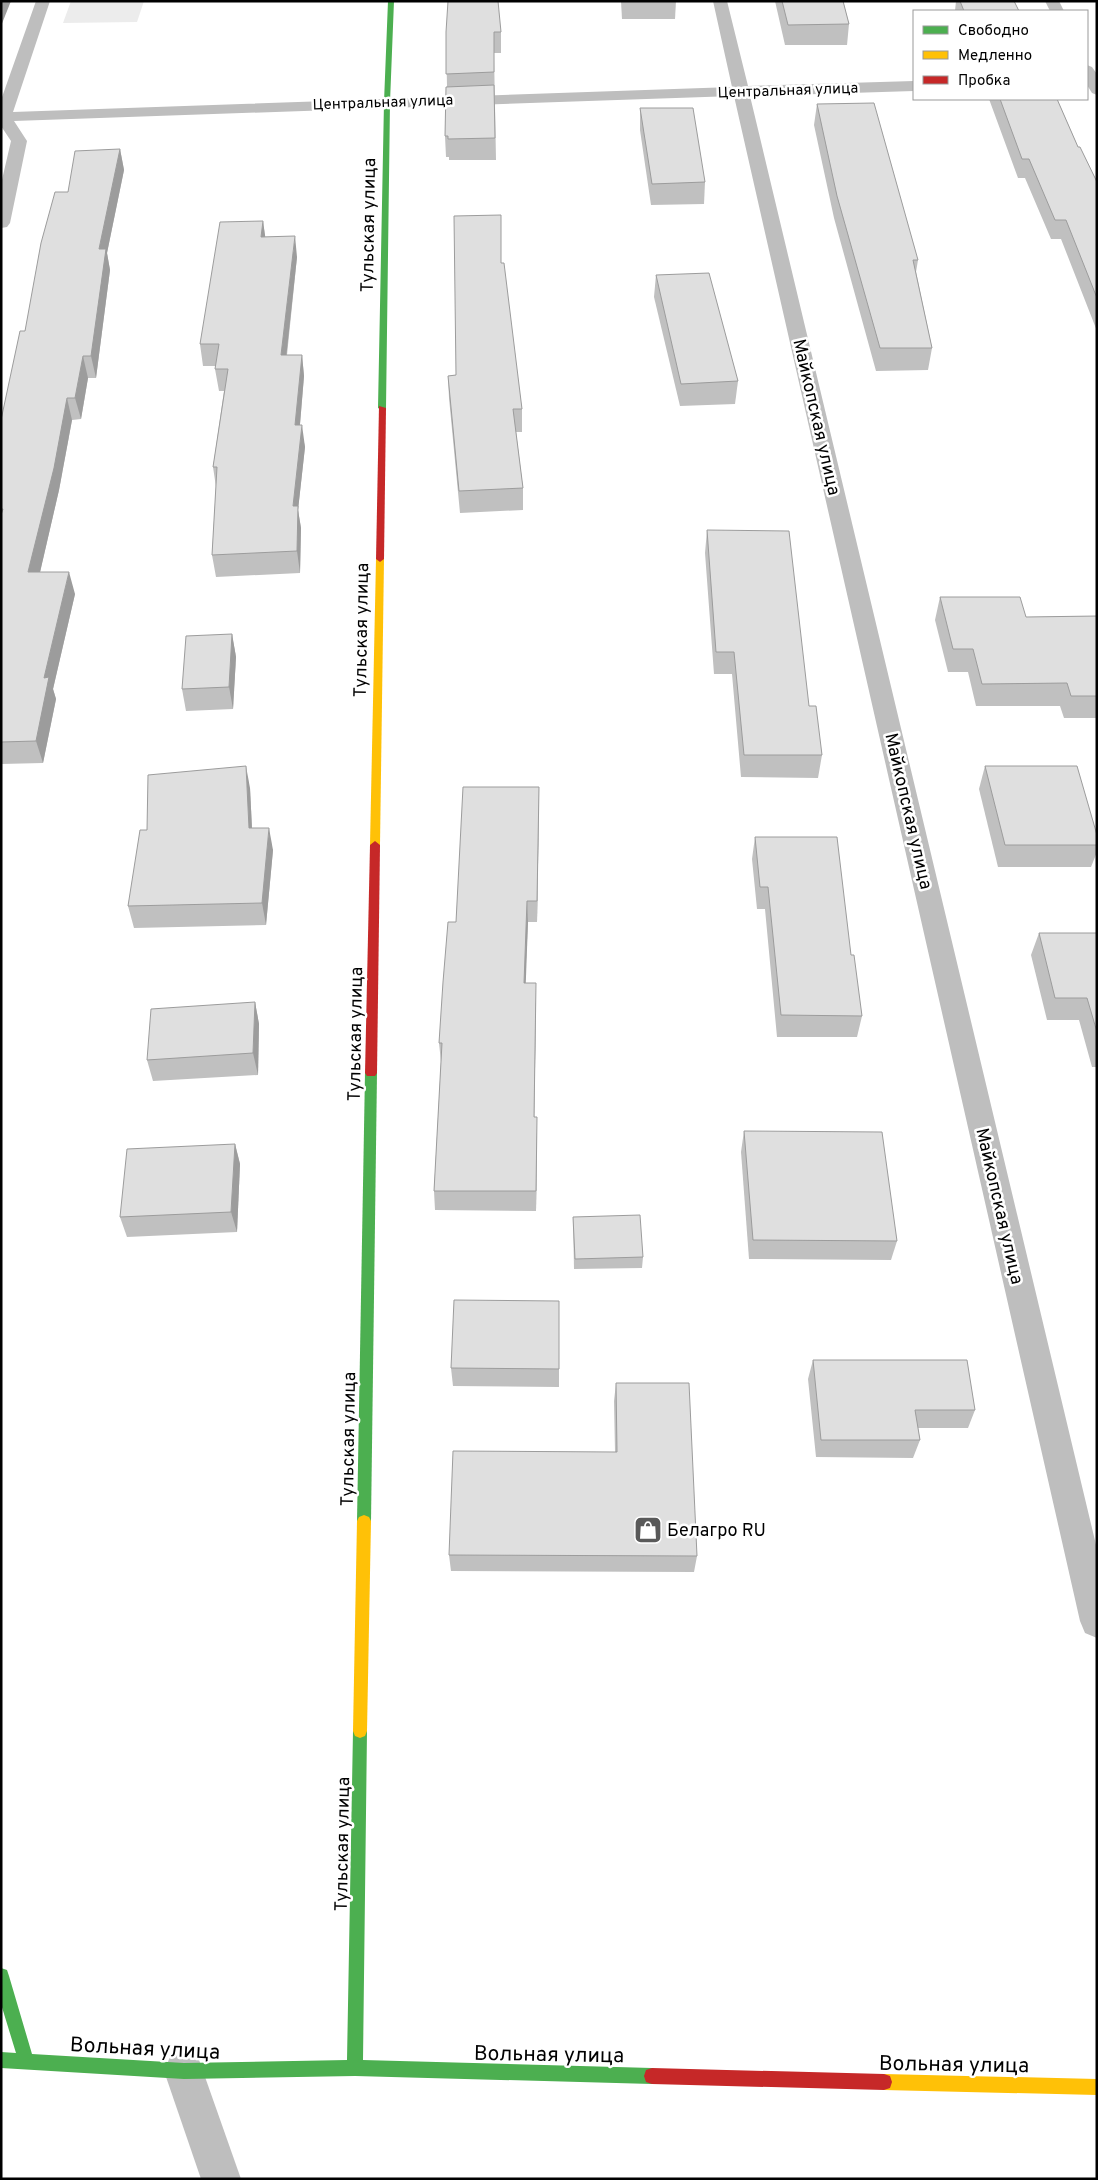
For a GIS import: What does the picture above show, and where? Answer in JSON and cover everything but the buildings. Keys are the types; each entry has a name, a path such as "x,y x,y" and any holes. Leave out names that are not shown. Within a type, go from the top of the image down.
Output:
{"street":[{"path":"1,223 19,141 2,117 43,1"},
{"name":"Тульская улица","path":"355,2068 387,102 391,1"},
{"name":"Майкопская улица","path":"720,1 1097,1621"},
{"name":"Центральная улица","path":"2,117 387,102 913,86"},
{"path":"1,1976 26,2061"},
{"name":"Вольная улица","path":"1,2060 184,2071 355,2068 1097,2087"},
{"path":"184,2071 221,2179"}],"shaded area":[{"path":"71,1 144,1 137,22 63,23"}],"traffic: fast":[{"path":"382,408 387,102 391,1"},
{"path":"364,1521 371,1073"},
{"path":"355,2068 360,1731"},
{"path":"1,1976 26,2061"},
{"path":"1,2060 184,2071 355,2068 652,2076"}],"traffic: slow":[{"path":"375,845 380,559"},
{"path":"360,1731 364,1521"},
{"path":"884,2082 1097,2087"}],"traffic: jam":[{"path":"380,559 382,408"},
{"path":"371,1073 375,845"},
{"path":"652,2076 884,2082"}],"place":[{"name":"Белагро RU","path":"648,1530"}]}
